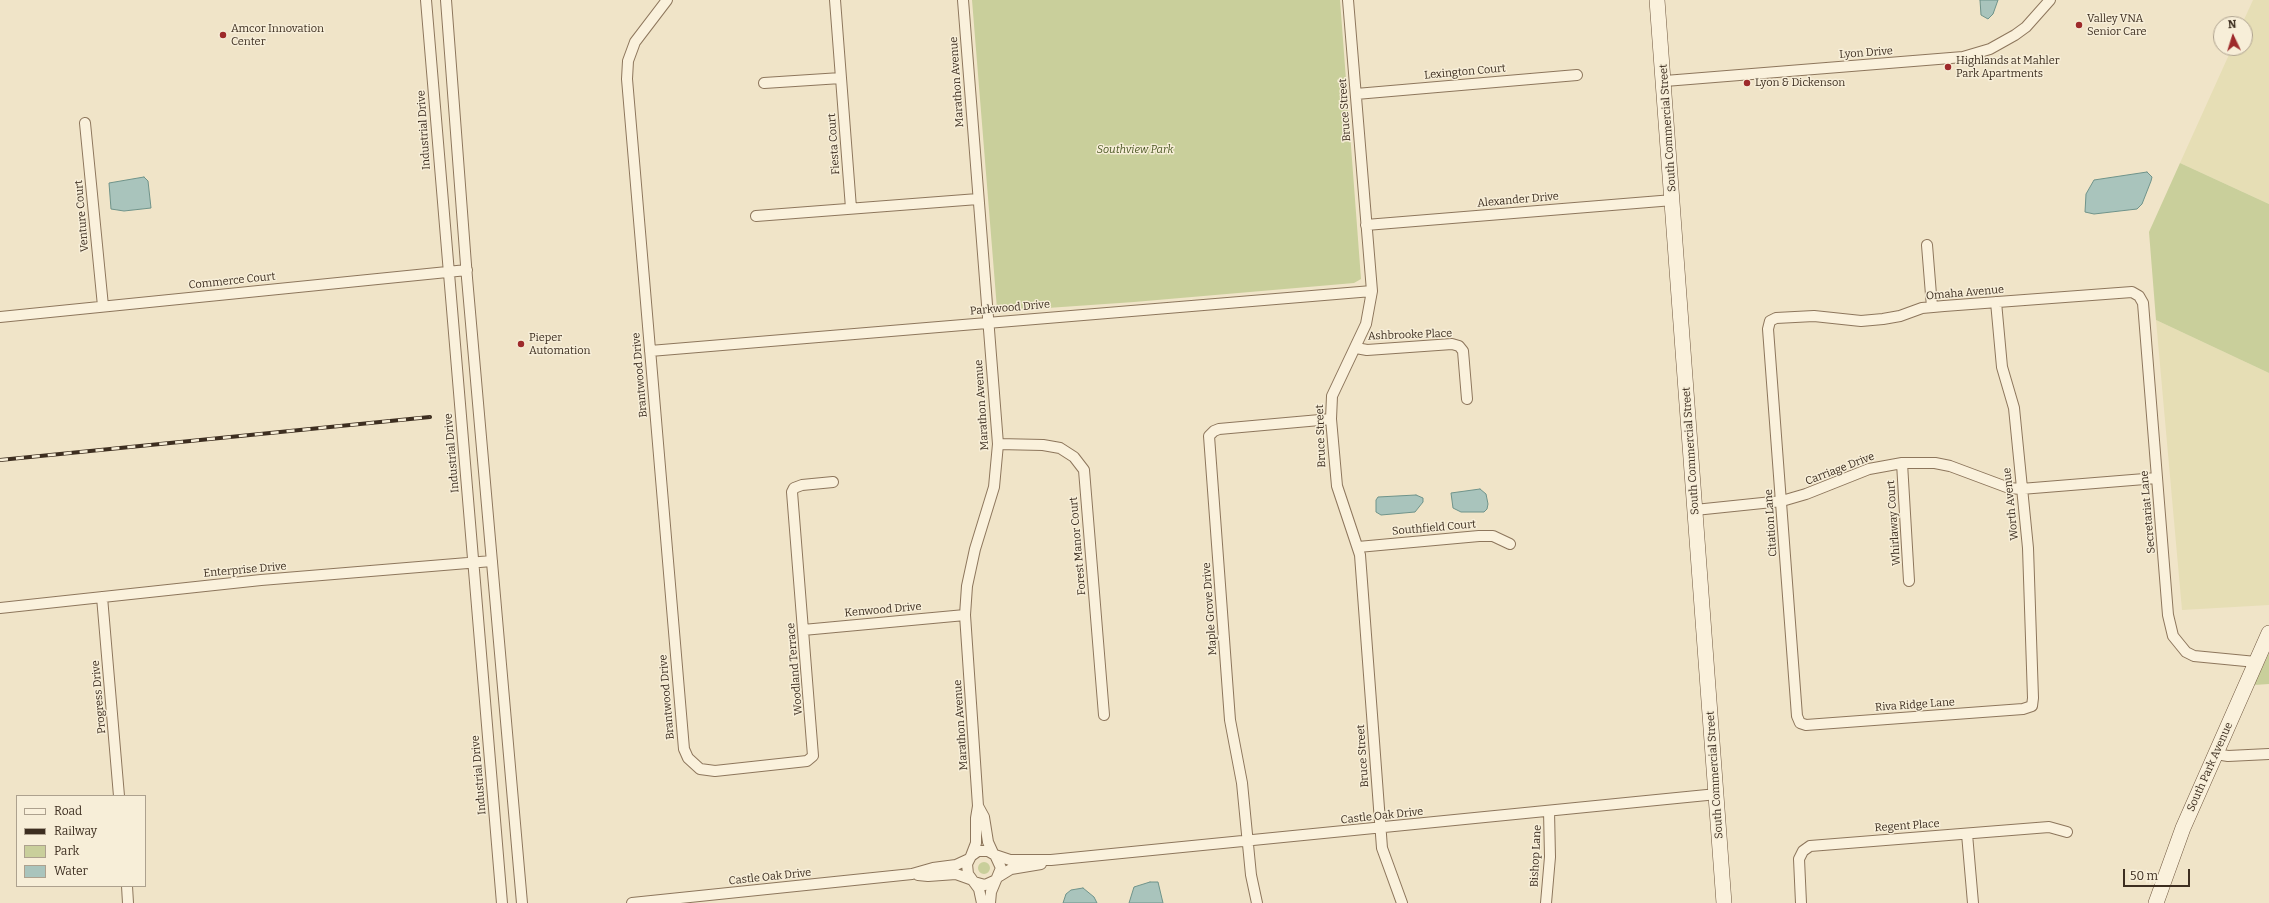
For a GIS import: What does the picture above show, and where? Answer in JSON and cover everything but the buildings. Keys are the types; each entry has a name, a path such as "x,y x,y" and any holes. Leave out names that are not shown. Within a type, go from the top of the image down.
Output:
{"main road":[{"name":"South Commercial Street","path":"1657,0 1665,81 1724,903"},
{"name":"South Park Avenue","path":"2156,903 2183,828 2269,633"}],"street":[{"name":"Industrial Drive","path":"426,0 502,903"},
{"path":"446,0 467,270 522,903"},
{"name":"Brantwood Drive","path":"667,0 635,42 627,68 684,749 688,758"},
{"name":"Fiesta Court","path":"835,0 851,208"},
{"name":"Marathon Avenue","path":"963,0 987,322 998,444 994,487 970,568 966,615 978,806 976,818 976,843 970,858"},
{"name":"Bruce Street","path":"1348,0 1372,291 1366,324 1356,348 1332,396 1331,419 1337,486 1358,547 1383,855 1402,903"},
{"name":"Lyon Drive","path":"1665,81 1963,57 1990,49 2015,35 2031,22 2050,0"},
{"name":"Lexington Court","path":"1356,94 1577,75"},
{"path":"764,84 841,78"},
{"name":"Venture Court","path":"85,124 103,306"},
{"path":"756,216 978,199"},
{"name":"Alexander Drive","path":"1366,225 1673,200"},
{"path":"1927,245 1932,307"},
{"name":"Commerce Court","path":"0,316 467,270"},
{"name":"Parkwood Drive","path":"650,351 1372,291"},
{"name":"Omaha Avenue","path":"1770,321 1776,318 1814,316 1845,320 1883,319 1932,307 2132,292 2139,296"},
{"name":"Secretariat Lane","path":"2139,296 2143,303 2169,626 2173,636 2186,652 2194,656 2256,662"},
{"name":"Worth Avenue","path":"1996,302 2002,367 2014,408 2029,572 2032,706"},
{"name":"Citation Lane","path":"1770,321 1768,329 1782,501 1796,716 1800,723"},
{"name":"Ashbrooke Place","path":"1356,348 1367,350 1452,344 1459,346 1463,350 1467,399"},
{"name":"Maple Grove Drive","path":"1257,903 1247,841 1242,783 1230,720 1209,436 1214,431 1219,430 1331,419"},
{"name":"Forest Manor Court","path":"998,444 1043,445 1060,448 1074,456 1084,470 1104,715"},
{"name":"Carriage Drive","path":"1696,510 1782,501 1806,494 1869,469 1902,463 1935,463 1950,466 2009,488 2021,489 2157,478"},
{"name":"Whirlaway Court","path":"1902,463 1909,581"},
{"name":"Woodland Terrace","path":"688,758 700,769 715,771 811,759 814,751 792,492 794,488 802,485 833,482"},
{"name":"Southfield Court","path":"1358,547 1479,536 1493,536 1510,544"},
{"name":"Enterprise Drive","path":"0,608 349,572 492,561"},
{"name":"Progress Drive","path":"102,597 119,795"},
{"name":"Kenwood Drive","path":"803,630 966,615"},
{"name":"Riva Ridge Lane","path":"1800,723 1806,725 1822,724 2023,709 2032,706"},
{"path":"2216,754 2228,756 2269,754"},
{"name":"Castle Oak Drive","path":"994,854 1010,860 1051,860 1716,794"},
{"name":"Marathon Avenue","path":"978,806 984,818 988,842 994,854"},
{"name":"Bishop Lane","path":"1546,903 1550,857 1549,811"},
{"name":"Regent Place","path":"1801,903 1799,859 1803,852 1810,846 2049,827 2067,832"},
{"path":"1967,834 1973,903"},
{"path":"982,903 980,892 967,869 970,858 982,851 994,854 1001,865 991,892 990,903"},
{"name":"Castle Oak Drive","path":"632,903 912,874 933,868 956,865 970,858"},
{"name":"Castle Oak Drive","path":"997,878 1011,869 1051,860"},
{"name":"Castle Oak Drive","path":"912,874 928,876 956,874 972,880"},
{"path":"972,880 985,885 997,878"},
{"path":"127,887 128,903"}],"shaded area":[{"path":"2253,0 2269,0 2269,204 2180,163 2228,56 2253,56 2253,16 2246,16"},
{"path":"2156,320 2269,373 2269,605 2182,610"}],"green space":[{"name":"Southview Park","path":"972,0 1340,0 1361,279 1354,283 1134,302 1004,311 997,309"},
{"path":"2180,163 2269,204 2269,373 2156,320 2149,232"},
{"path":"2269,653 2269,684 2254,685"},
{"path":"982,862 986,862 990,868 986,874 982,874 978,870 978,866"}],"water":[{"path":"1980,0 1998,0 1993,14 1988,19 1981,15"},
{"path":"2147,172 2152,177 2151,181 2142,204 2137,209 2094,214 2085,212 2086,194 2094,180"},
{"path":"144,177 148,181 151,208 124,211 111,209 109,183"},
{"path":"1480,489 1486,494 1488,504 1487,509 1484,512 1461,512 1453,508 1451,493"},
{"path":"1416,495 1423,498 1423,502 1415,512 1381,515 1376,512 1376,500 1378,497"},
{"path":"1150,882 1158,882 1163,903 1129,903 1134,887"},
{"path":"1083,888 1094,897 1097,903 1063,903 1066,894 1071,890"}],"railway":[{"path":"0,460 430,417"}],"place":[{"name":"Valley VNA Senior Care","path":"2079,25"},
{"name":"Amcor Innovation Center","path":"223,35"},
{"name":"Highlands at Mahler Park Apartments","path":"1948,67"},
{"name":"Lyon & Dickenson","path":"1747,83"},
{"name":"Pieper Automation","path":"521,344"}]}
